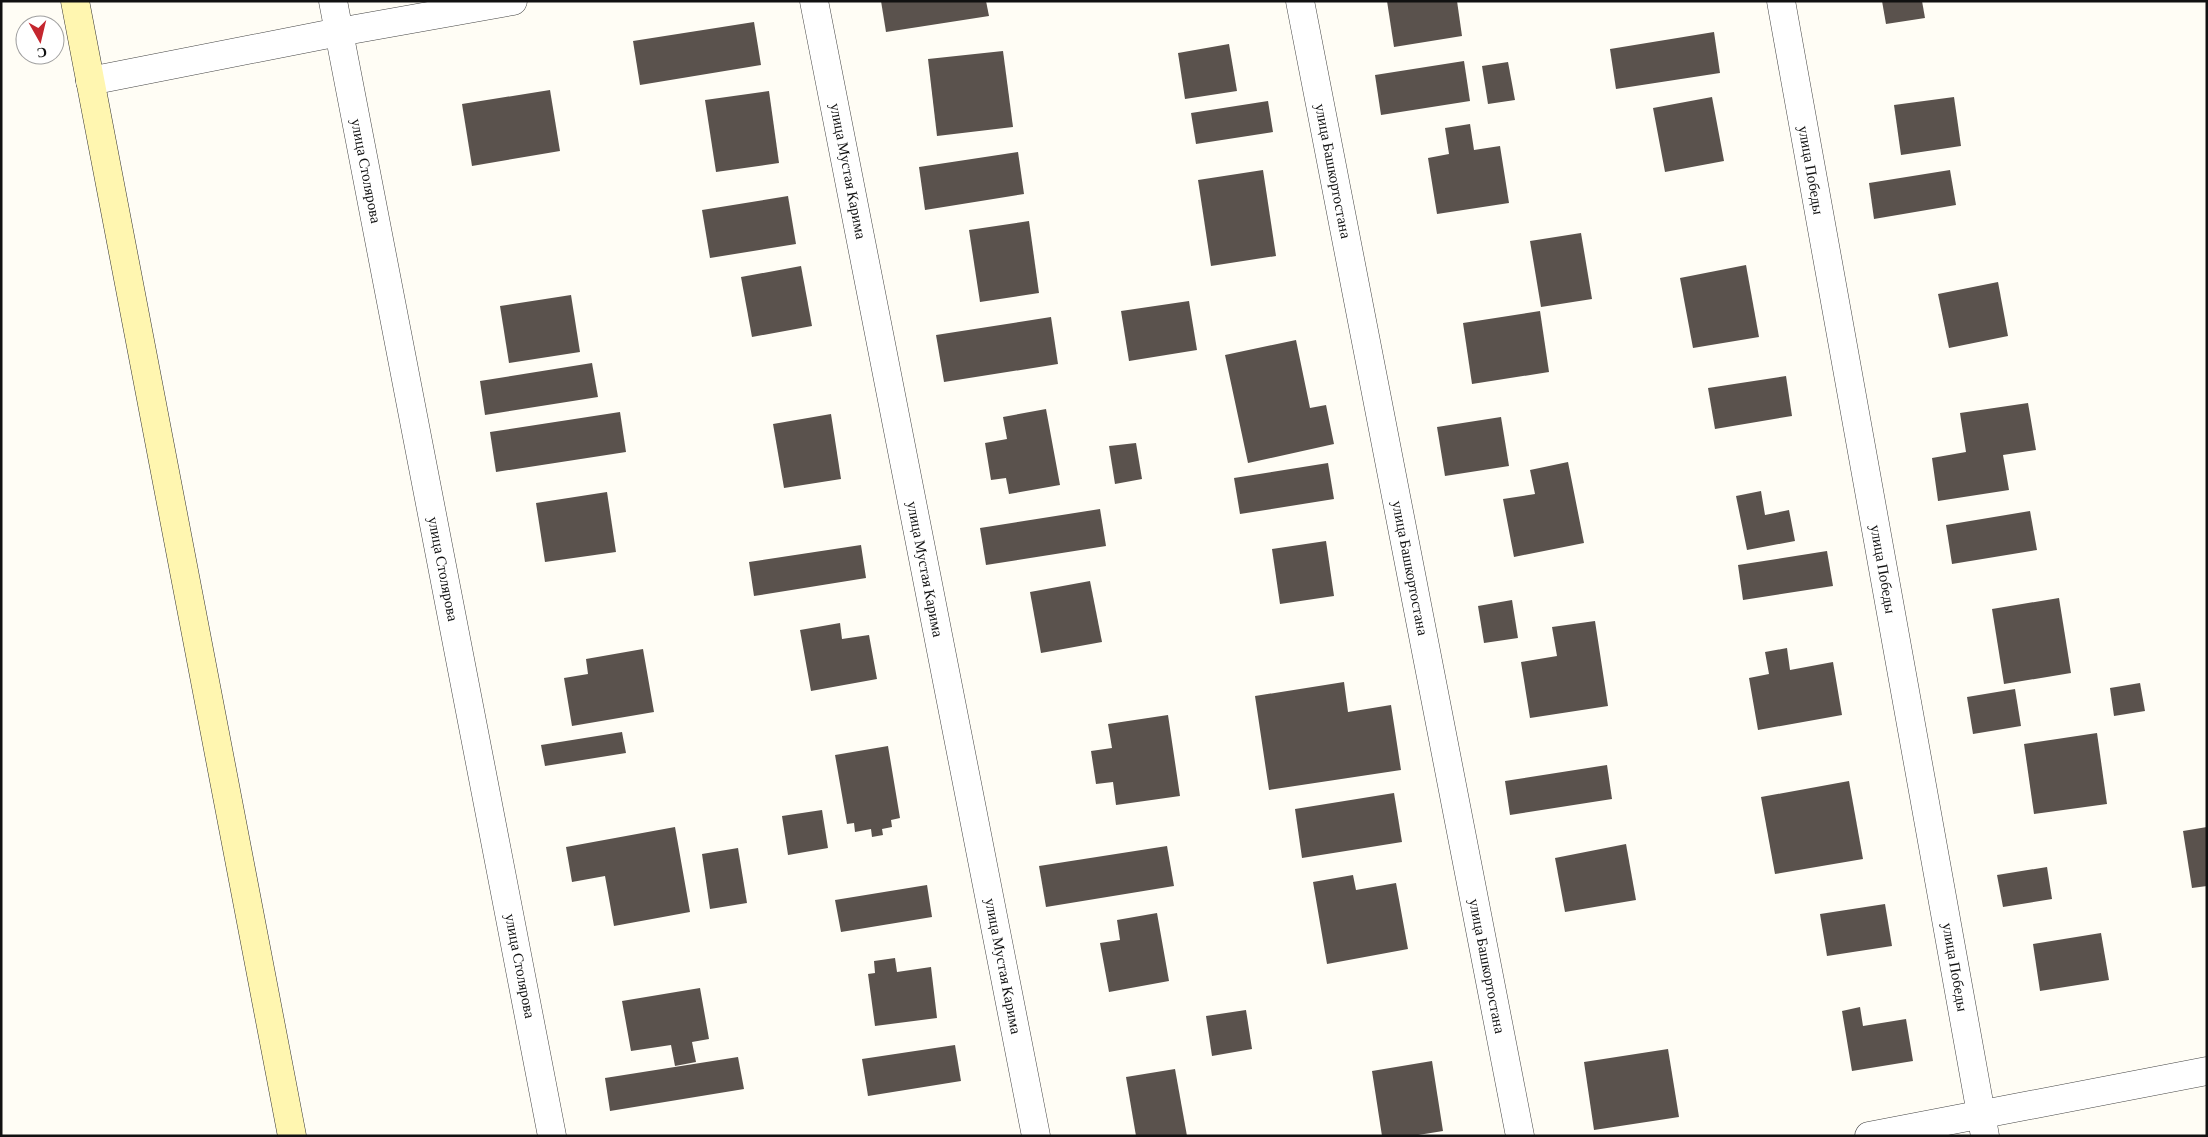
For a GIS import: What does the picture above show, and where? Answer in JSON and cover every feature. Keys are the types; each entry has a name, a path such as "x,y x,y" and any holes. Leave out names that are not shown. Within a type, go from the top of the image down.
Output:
{"main road":[{"path":"75,1 292,1136"}],"street":[{"name":"улица Столярова","path":"334,1 552,1136"},
{"path":"90,81 339,32 513,1"},
{"name":"улица Мустая Карима","path":"814,1 1036,1136"},
{"name":"улица Башкортостана","path":"1300,1 1520,1136"},
{"name":"улица Победы","path":"1781,1 1983,1125"},
{"path":"1869,1136 1983,1125 2207,1071"}],"building":[{"path":"881,1 986,1 989,16 886,32"},
{"path":"1387,1 1457,1 1462,36 1394,47"},
{"path":"1882,1 1922,1 1925,18 1886,24"},
{"path":"754,22 761,65 640,85 633,41"},
{"path":"1714,32 1720,73 1616,89 1610,49"},
{"path":"1229,44 1237,91 1185,99 1178,53"},
{"path":"1003,51 1013,127 937,136 928,59"},
{"path":"1464,61 1470,101 1381,115 1375,75"},
{"path":"1508,62 1515,100 1488,104 1482,66"},
{"path":"550,90 560,151 472,166 462,104"},
{"path":"769,91 779,163 716,172 705,100"},
{"path":"1712,97 1724,161 1665,172 1653,108"},
{"path":"1954,97 1961,146 1901,155 1894,105"},
{"path":"1268,101 1273,132 1196,144 1191,113"},
{"path":"1470,124 1474,150 1500,146 1509,203 1437,214 1428,158 1449,154 1445,128"},
{"path":"1018,152 1024,194 925,210 919,167"},
{"path":"1263,170 1276,256 1211,266 1198,180"},
{"path":"1950,170 1956,205 1874,219 1869,183"},
{"path":"788,196 796,244 710,258 702,210"},
{"path":"1029,221 1039,293 980,302 969,230"},
{"path":"1581,233 1592,299 1541,307 1530,241"},
{"path":"1746,265 1759,337 1693,348 1680,278"},
{"path":"801,266 812,326 752,337 741,277"},
{"path":"1998,282 2008,336 1949,348 1938,294"},
{"path":"571,295 580,352 509,363 500,306"},
{"path":"1189,301 1197,350 1129,361 1121,311"},
{"path":"1540,311 1549,372 1472,384 1463,323"},
{"path":"1051,317 1058,364 944,382 936,335"},
{"path":"1296,340 1310,408 1326,405 1334,444 1248,463 1225,355"},
{"path":"592,363 598,397 485,415 480,381"},
{"path":"1786,376 1792,416 1715,429 1708,388"},
{"path":"2028,403 2036,450 2003,455 2009,490 1938,501 1932,458 1966,452 1960,413"},
{"path":"1046,409 1060,485 1009,494 1006,478 991,480 985,443 1007,439 1003,417"},
{"path":"620,412 626,452 496,472 490,432"},
{"path":"831,414 841,479 784,488 773,424"},
{"path":"1501,417 1509,466 1445,476 1437,427"},
{"path":"1136,443 1142,479 1115,484 1109,446"},
{"path":"1568,462 1584,543 1514,557 1503,499 1535,494 1530,470"},
{"path":"1328,463 1334,499 1240,514 1234,478"},
{"path":"1761,491 1765,515 1789,510 1795,541 1747,550 1736,496"},
{"path":"607,492 616,552 545,562 536,503"},
{"path":"1100,509 1106,546 986,565 980,528"},
{"path":"2030,511 2037,550 1952,564 1946,525"},
{"path":"1326,541 1334,596 1280,604 1272,549"},
{"path":"861,545 866,578 754,596 749,562"},
{"path":"1827,551 1833,586 1743,600 1738,565"},
{"path":"1090,581 1102,642 1041,653 1030,592"},
{"path":"2059,598 2071,673 2004,684 1992,609"},
{"path":"1512,600 1518,638 1484,643 1478,606"},
{"path":"1595,621 1608,706 1530,718 1521,662 1557,656 1552,627"},
{"path":"840,623 842,639 869,635 877,679 811,691 800,630"},
{"path":"1787,648 1790,670 1833,662 1842,715 1758,730 1749,678 1769,674 1765,652"},
{"path":"643,649 654,712 572,726 564,678 588,674 586,659"},
{"path":"1344,682 1348,712 1391,705 1401,770 1269,790 1255,696"},
{"path":"2140,683 2145,711 2114,716 2110,688"},
{"path":"2015,689 2021,726 1973,734 1967,697"},
{"path":"1168,715 1180,796 1116,805 1113,782 1096,784 1091,751 1112,748 1108,724"},
{"path":"622,732 626,753 545,766 541,745"},
{"path":"2097,733 2107,804 2034,814 2024,744"},
{"path":"888,746 900,818 891,820 892,827 882,829 883,835 872,837 871,829 855,832 854,823 847,824 835,755"},
{"path":"1607,765 1612,799 1510,815 1505,781"},
{"path":"1849,781 1863,859 1775,874 1761,797"},
{"path":"1394,793 1402,842 1302,858 1295,809"},
{"path":"822,810 828,848 788,855 782,816"},
{"path":"675,827 690,912 614,926 605,876 572,882 566,847"},
{"path":"2207,827 2207,886 2192,888 2183,831"},
{"path":"1626,844 1636,900 1565,912 1555,858"},
{"path":"1167,846 1174,886 1046,907 1039,866"},
{"path":"738,848 747,903 710,909 702,854"},
{"path":"2047,867 2052,899 2003,907 1997,875"},
{"path":"1353,875 1356,890 1396,883 1408,949 1327,964 1313,882"},
{"path":"927,885 932,917 841,932 835,900"},
{"path":"1885,904 1892,946 1827,956 1820,914"},
{"path":"1157,913 1169,981 1109,992 1100,943 1120,940 1117,920"},
{"path":"2101,933 2109,980 2040,991 2033,944"},
{"path":"895,958 897,972 931,967 937,1018 875,1026 868,974 875,973 874,961"},
{"path":"700,988 709,1039 692,1042 696,1062 675,1066 671,1045 631,1051 622,1001"},
{"path":"1860,1007 1863,1026 1906,1019 1913,1061 1852,1071 1842,1011"},
{"path":"1246,1010 1252,1049 1212,1056 1206,1016"},
{"path":"955,1045 961,1081 868,1096 862,1059"},
{"path":"1668,1049 1679,1117 1594,1130 1584,1062"},
{"path":"738,1057 744,1089 610,1111 605,1078"},
{"path":"1432,1061 1443,1131 1412,1136 1382,1136 1372,1071"},
{"path":"1175,1069 1187,1136 1136,1136 1126,1077"}]}
